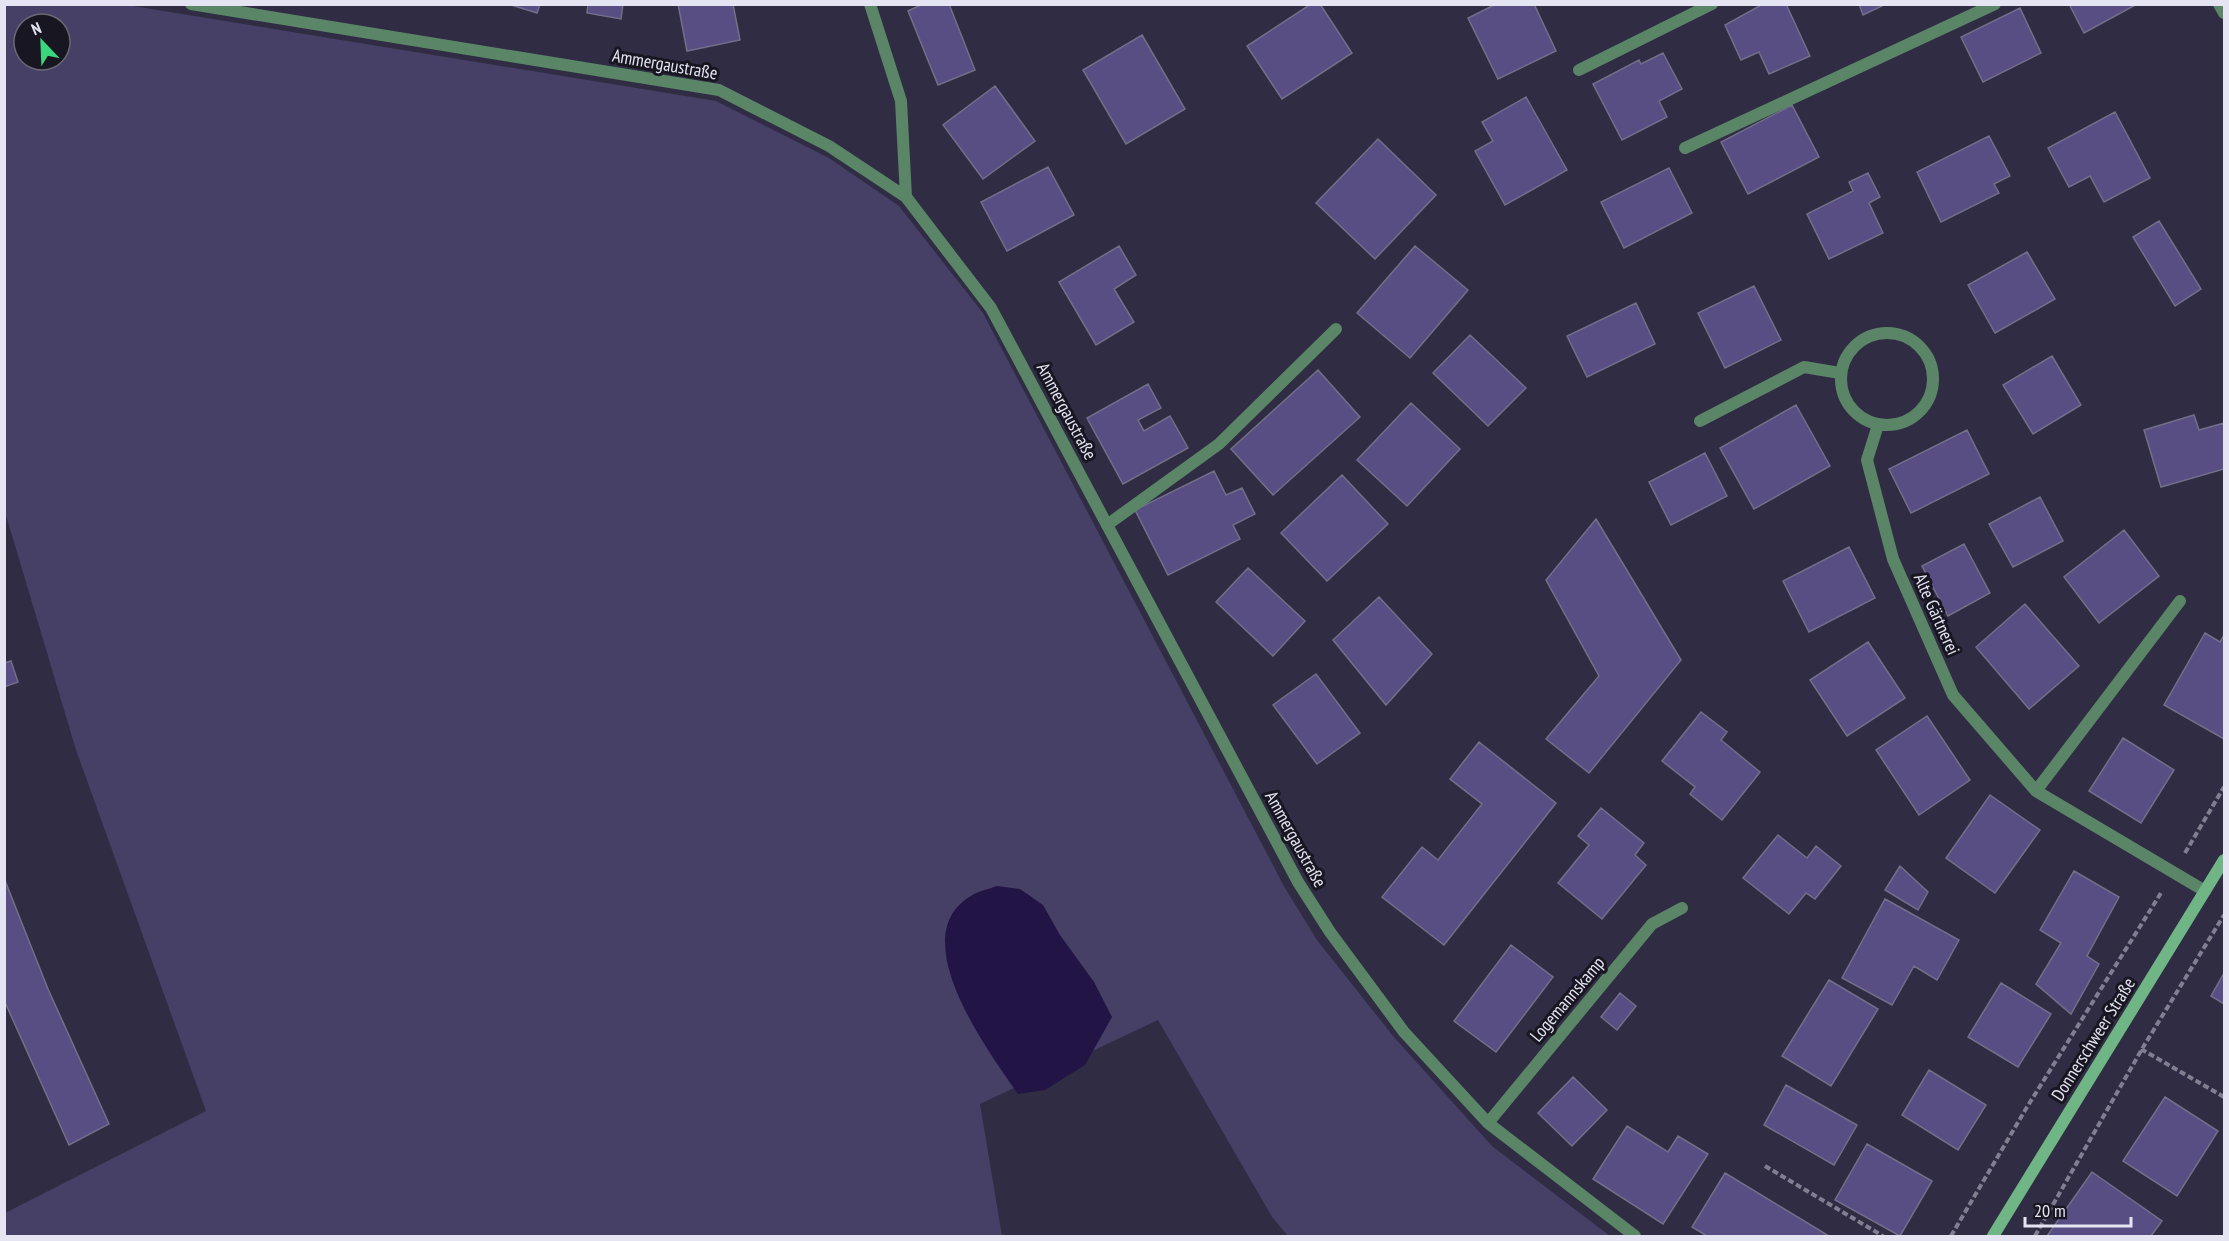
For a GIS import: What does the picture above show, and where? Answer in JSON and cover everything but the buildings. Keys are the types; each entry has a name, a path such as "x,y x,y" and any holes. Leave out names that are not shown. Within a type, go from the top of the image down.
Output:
{"main road":[{"name":"Donnerschweer Straße","path":"1993,1236 2224,860"}],"street":[{"name":"Ammergaustraße","path":"191,4 719,90 829,146 906,197 991,308 1298,882 1330,932 1404,1032 1488,1123 1635,1236"},
{"path":"870,4 901,101 906,197"},
{"path":"1579,70 1712,4"},
{"path":"1685,148 1995,4"},
{"path":"2219,4 2224,14"},
{"path":"1107,525 1220,444 1336,329"},
{"path":"1877,333 1893,333 1913,340 1929,358 1934,377 1932,393 1921,410 1908,420 1893,425 1878,425 1863,419 1851,410 1842,393 1840,373 1848,353 1859,341 1877,333"},
{"path":"1700,421 1804,367 1840,373"},
{"name":"Alte Gärtnerei","path":"1878,425 1868,460 1893,559 1953,695 2036,791 2205,891"},
{"path":"2036,791 2180,601"},
{"name":"Logemannskamp","path":"1488,1123 1652,924 1682,908"}],"path":[{"path":"1951,1236 2027,1107 2174,873 2224,787"},
{"path":"2035,1236 2142,1049 2224,915"},
{"path":"2117,1035 2224,1097"},
{"path":"1765,1166 1883,1236"}],"shaded area":[{"path":"5,4 127,5 716,101 829,158 899,206 983,313 1285,888 1317,940 1393,1036 1492,1146 1610,1236 1288,1236 1272,1217 1158,1020 980,1104 1002,1236 5,1236 5,1213 206,1111 76,750 5,512"},
{"path":"997,886 1020,889 1043,905 1060,935 1094,982 1112,1017 1085,1065 1045,1090 1018,1094 972,1023 958,994 948,965 945,938 952,914 971,896"}]}
